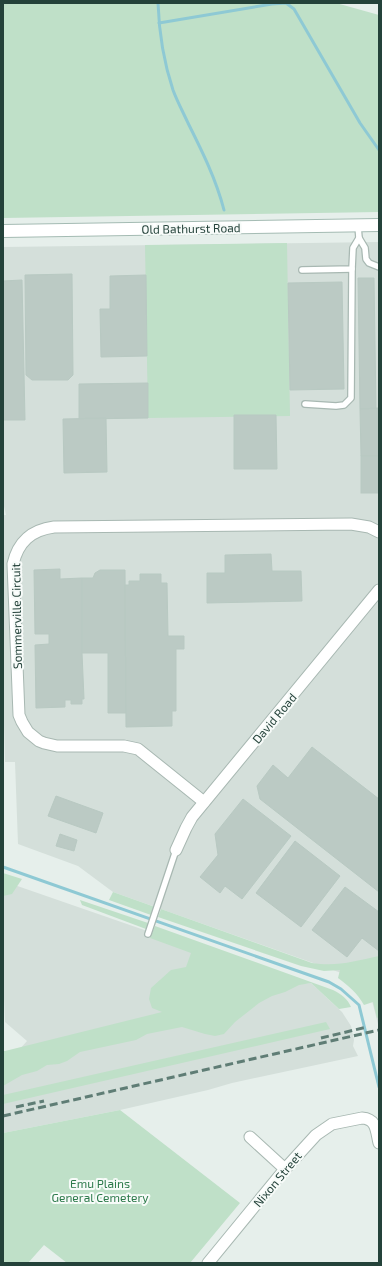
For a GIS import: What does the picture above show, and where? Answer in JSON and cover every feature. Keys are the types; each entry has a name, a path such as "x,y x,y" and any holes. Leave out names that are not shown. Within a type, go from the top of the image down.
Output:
{"main road":[{"name":"Old Bathurst Road","path":"3,231 379,225"}],"street":[{"name":"Sommerville Circuit","path":"204,802 142,752 133,748 124,746 51,745 39,741 28,732 19,715 13,564 18,548 34,533 46,528 54,527 351,524 369,527 379,532"},
{"name":"David Road","path":"176,850 189,822 204,802 379,590"},
{"name":"Nixon Street","path":"208,1263 285,1169 316,1135 326,1127 362,1118 369,1119 372,1121 375,1128 379,1143"},
{"path":"250,1137 285,1169"}],"lane":[{"path":"358,226 359,238 365,248 366,259 369,263 379,267"},
{"path":"305,404 336,406 344,405 351,398 353,248 359,238"},
{"path":"302,270 352,269"},
{"path":"148,934 176,850"}],"shaded area":[{"path":"379,242 379,1028 369,989 347,975 113,892 78,866 18,844 15,762 5,762 3,688 3,515 6,515 3,502 3,247"},
{"path":"3,881 300,984 311,983 342,1012 351,1026 354,1040 353,1046 358,1056 232,1083 120,1110 3,1133 3,1068 27,1041 5,1022 3,974"}],"green space":[{"path":"3,3 336,3 379,15 379,212 3,218"},
{"path":"287,243 290,416 148,418 145,245"},
{"path":"3,873 22,879 12,894 3,896"},
{"path":"113,892 155,907 151,915 109,900"},
{"path":"80,900 148,923 146,929 82,905"},
{"path":"161,909 312,963 338,964 379,956 379,1017 377,1018 373,1002 364,1005 359,997 338,978 340,970 324,971 301,966 158,917"},
{"path":"155,926 333,990 344,997 351,1007 339,1009 311,983 299,985 259,1003 235,1022 224,1034 215,1036 182,1027 147,1034 136,1040 80,1052 67,1061 59,1064 47,1065 37,1071 22,1075 3,1086 3,1051 162,1012 152,1008 149,999 151,988 171,970 186,967 191,953 150,938"},
{"path":"326,1022 330,1029 3,1104 3,1095"},
{"name":"Emu Plains General Cemetery","path":"120,1110 240,1203 190,1263 67,1263 44,1245 28,1263 3,1263 3,1133"}],"building":[{"path":"72,274 73,375 68,380 32,380 26,375 25,275"},
{"path":"146,275 147,356 101,357 100,309 110,309 110,276"},
{"path":"358,278 374,278 376,409 360,409"},
{"path":"22,280 25,420 3,420 3,281"},
{"path":"342,282 344,389 290,390 288,283"},
{"path":"148,383 148,418 79,419 79,384"},
{"path":"379,408 379,456 361,456 360,409"},
{"path":"234,415 276,415 277,469 234,469"},
{"path":"106,418 107,472 64,473 63,419"},
{"path":"361,456 379,456 379,493 361,493"},
{"path":"271,554 272,571 301,571 302,601 207,603 207,573 225,573 225,555"},
{"path":"60,569 60,579 82,578 82,653 84,699 82,699 82,704 71,704 71,700 65,700 65,707 36,708 35,645 49,644 49,634 35,634 34,570"},
{"path":"100,570 125,570 126,713 108,713 108,653 82,653 82,578 93,578 95,573"},
{"path":"140,574 161,574 161,583 167,583 168,636 184,636 184,649 176,649 176,711 172,711 172,726 126,727 125,585 129,585 129,581 140,581"},
{"path":"312,747 379,799 379,892 260,799 257,786 273,765 288,778"},
{"path":"56,796 103,813 96,833 48,816"},
{"path":"243,799 291,836 242,899 225,886 220,893 200,877 218,855 215,834"},
{"path":"60,834 77,840 74,851 56,846"},
{"path":"295,841 340,876 301,927 256,893"},
{"path":"345,887 379,912 379,951 362,938 347,957 312,930"}],"waterway":[{"path":"158,3 162,47 173,90 208,165 224,210"},
{"path":"159,23 286,3 294,9 360,123 379,150"},
{"path":"3,867 329,982 341,989 359,1005 379,1087"}],"railway":[{"path":"321,1038 367,1027"},
{"path":"3,1116 379,1030"},
{"path":"16,1107 44,1101"}]}
